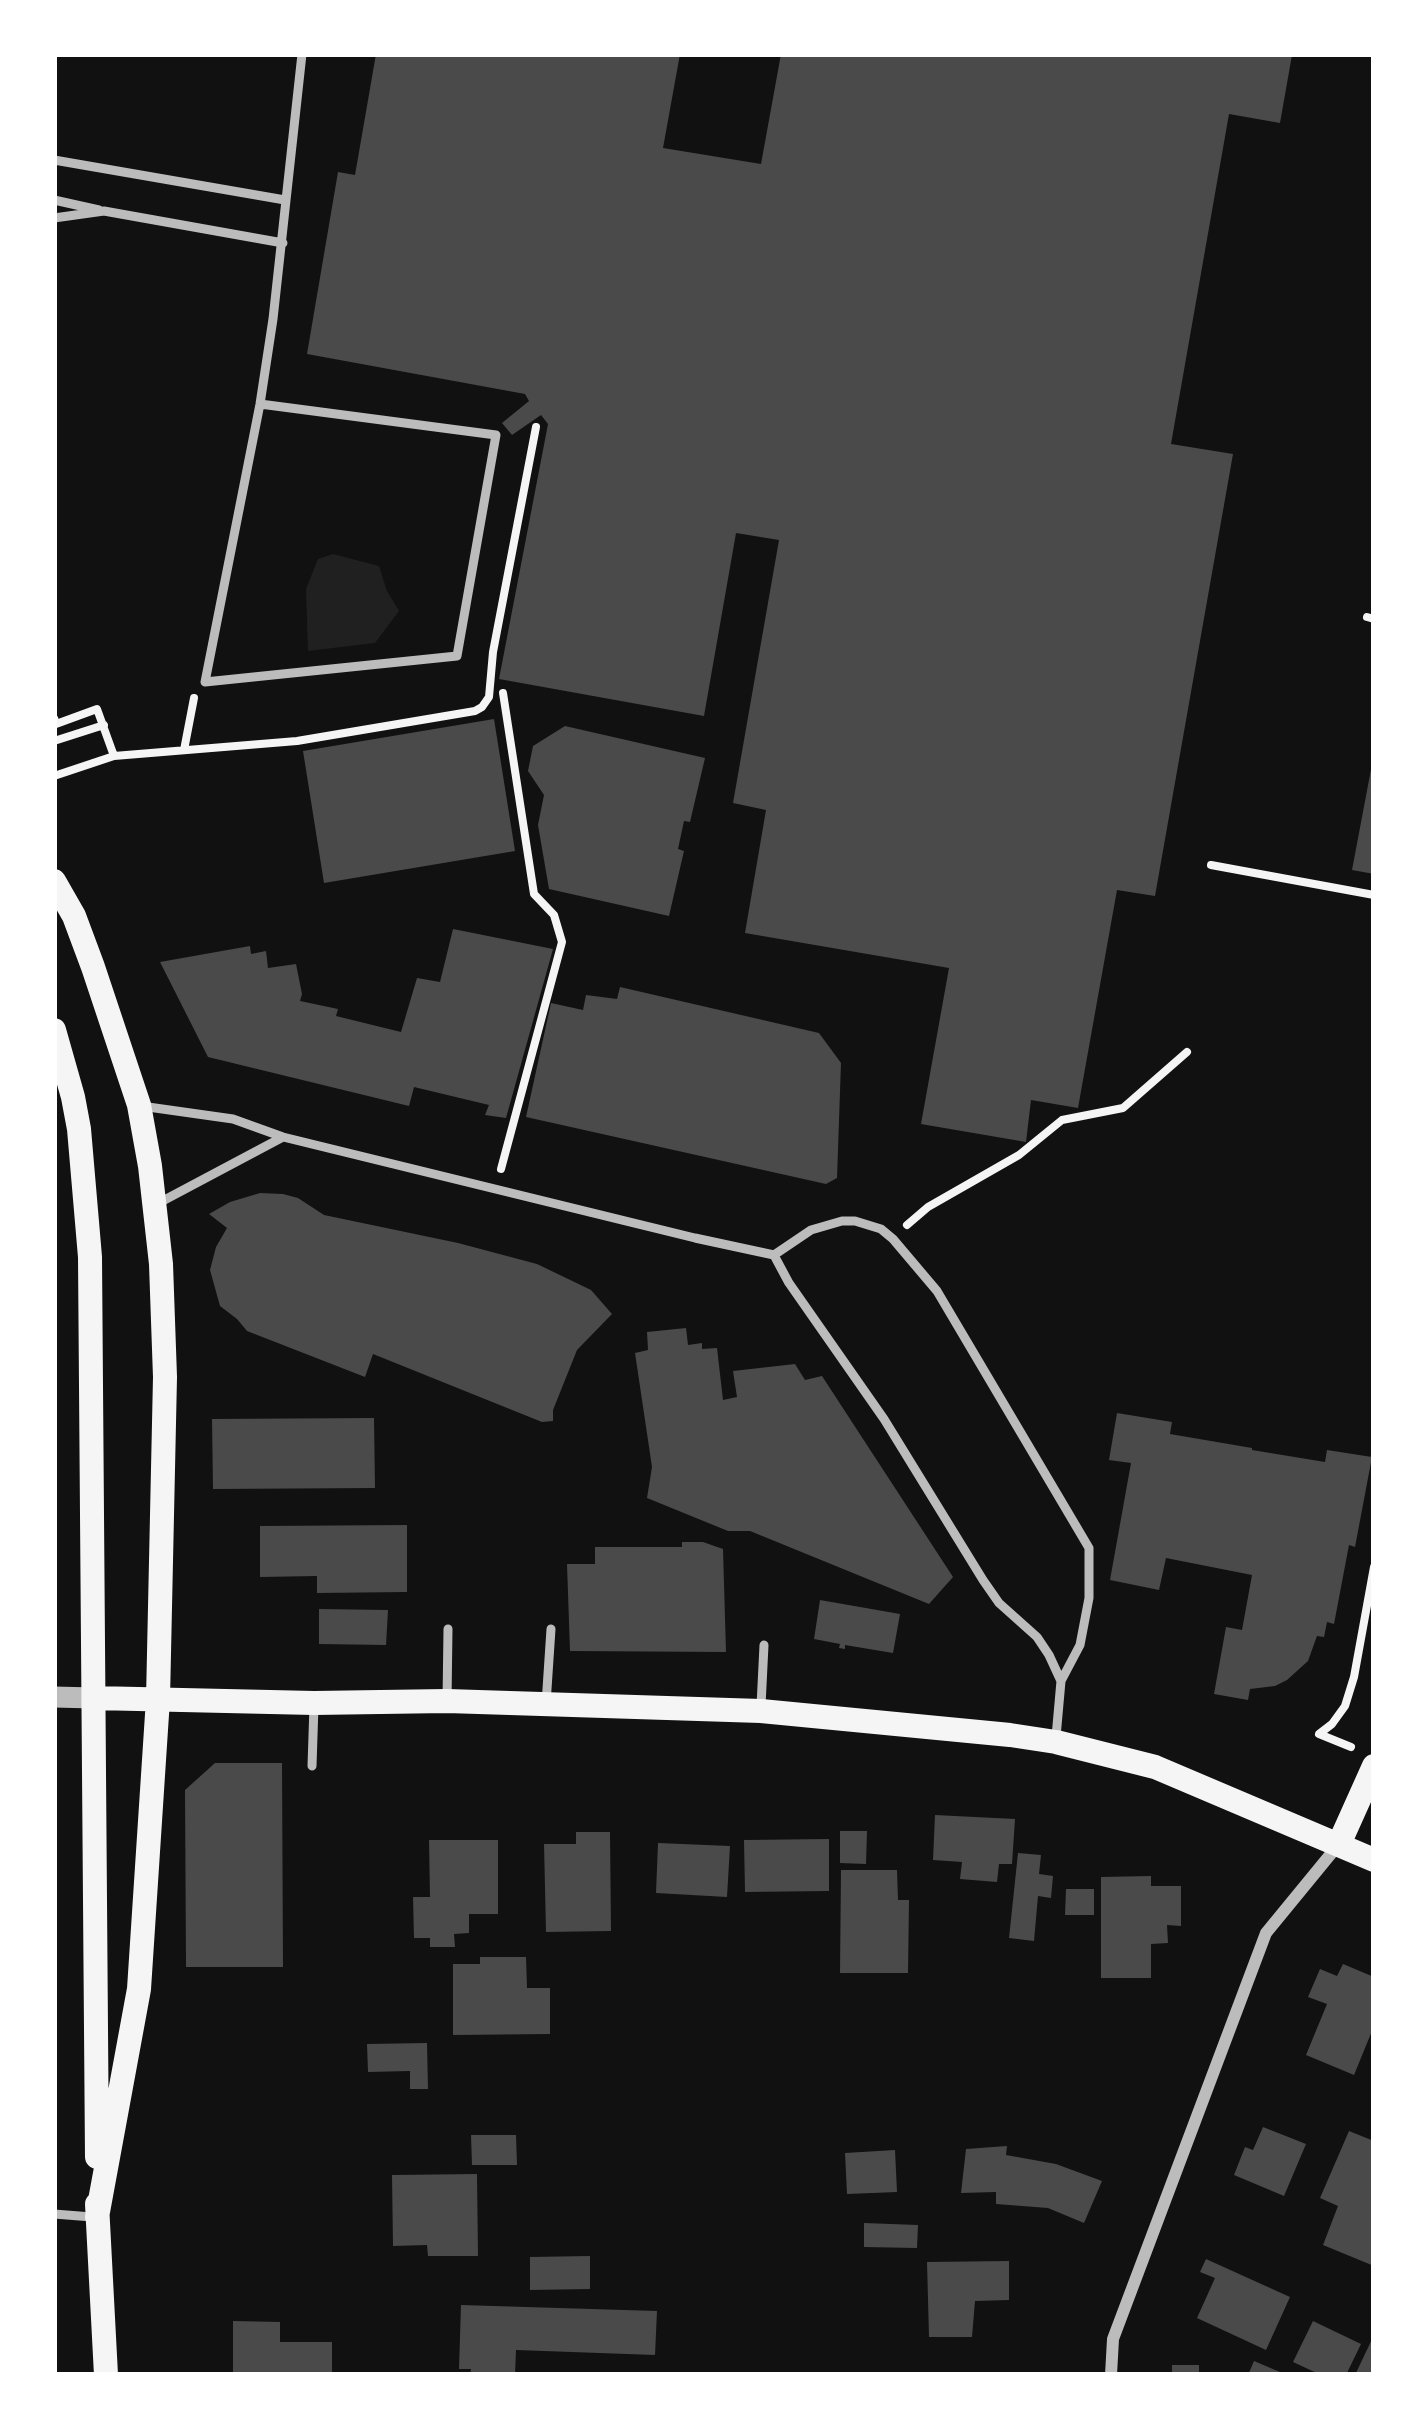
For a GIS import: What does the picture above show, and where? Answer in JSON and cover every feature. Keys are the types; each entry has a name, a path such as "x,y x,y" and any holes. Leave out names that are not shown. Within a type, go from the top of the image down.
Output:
{"main road":[{"path":"54,881 87,950 139,1105 161,1264 165,1377 158,1700 139,1989 97,2217"},
{"path":"54,1030 76,1113 88,1216 97,2217 106,2375"},
{"path":"94,1697 761,1711 1010,1735 1155,1767 1374,1860"},
{"path":"1339,1844 1374,1766"}],"street":[{"path":"54,1697 94,1697"},
{"path":"1111,2375 1113,2339 1267,1934 1339,1844"}],"lane":[{"path":"260,404 496,435 457,656 206,682 260,404 283,243 302,54"},
{"path":"54,160 285,200"},
{"path":"54,200 283,243"},
{"path":"54,218 104,211"},
{"path":"139,1105 233,1120 283,1137 773,1255 811,1230 842,1221 880,1228 937,1292 1089,1548 1089,1598 1080,1645 1061,1681 1056,1742"},
{"path":"155,1205 283,1137"},
{"path":"773,1255 884,1419 983,1580 999,1603 1037,1637 1061,1681"},
{"path":"546,1704 551,1628"},
{"path":"447,1701 448,1629"},
{"path":"761,1711 764,1645"},
{"path":"312,1766 314,1703"},
{"path":"54,2214 97,2217"}],"path":[{"path":"496,1187 562,941 554,915 534,894 503,693"},
{"path":"54,718 56,724 97,709 114,756"},
{"path":"54,742 104,725"},
{"path":"1211,865 1374,895"},
{"path":"893,1239 928,1207 1019,1155 1062,1120 1123,1108 1186,1052"},
{"path":"1328,1738 1319,1734 1345,1706 1374,1567"}],"shaded area":[{"path":"333,554 379,566 399,611 375,643 308,651 306,589 318,559"}],"building":[{"path":"376,54 680,54 663,148 761,164 781,54 1292,55 1280,123 1229,114 1171,444 1233,454 1155,896 1117,890 1078,1108 1031,1100 1026,1142 921,1124 949,968 745,933 766,810 733,803 779,540 736,533 704,716 499,679 548,424 541,415 512,435 502,423 529,401 525,394 307,354 338,172 355,175"},
{"path":"494,719 515,851 324,883 303,751"},
{"path":"565,726 705,758 690,822 684,821 678,849 684,851 669,916 549,889 538,825 544,795 528,771 533,746"},
{"path":"1374,764 1374,874 1352,870"},
{"path":"453,929 553,949 506,1118 485,1115 489,1105 414,1087 409,1106 208,1057 160,962 250,946 251,954 266,951 268,968 296,964 300,1001 338,1009 336,1016 401,1032 417,978 440,982"},
{"path":"620,987 819,1033 841,1063 837,1178 826,1184 526,1117 551,1003 583,1010 586,995 617,999"},
{"path":"260,1193 298,1198 324,1215 537,1264 591,1290 612,1314 577,1350 553,1421 542,1422 373,1354 365,1377 247,1331 220,1306 210,1270 227,1228 209,1214"},
{"path":"686,1328 688,1345 717,1348 723,1400 737,1397 733,1371 795,1364 805,1380 822,1376 953,1577 929,1604 750,1531 728,1531 647,1498 652,1467 635,1353 648,1350 647,1332"},
{"path":"1117,1413 1172,1422 1170,1434 1252,1450 1325,1462 1327,1450 1372,1457 1334,1624 1327,1622 1324,1637 1317,1636 1308,1661 1287,1680 1250,1689 1248,1700 1214,1694 1226,1627 1242,1630 1252,1575 1166,1558 1159,1590 1110,1580 1131,1463 1109,1460"},
{"path":"374,1418 375,1488 213,1489 212,1419"},
{"path":"407,1525 407,1592 317,1593 317,1576 260,1577 260,1526"},
{"path":"682,1542 723,1549 726,1652 570,1651 567,1564 595,1564 595,1547 682,1547"},
{"path":"820,1600 900,1614 893,1653 839,1648 840,1644 814,1639"},
{"path":"319,1609 388,1610 386,1645 319,1644"},
{"path":"215,1763 282,1763 283,1967 186,1967 185,1790"},
{"path":"935,1815 1015,1819 1012,1864 999,1864 997,1882 960,1879 962,1862 933,1860"},
{"path":"840,1831 867,1831 866,1864 840,1863"},
{"path":"576,1832 610,1832 611,1931 546,1932 544,1844 576,1844"},
{"path":"829,1839 829,1891 745,1892 744,1840"},
{"path":"429,1840 498,1840 498,1914 469,1914 469,1933 454,1934 455,1947 430,1947 430,1938 414,1938 413,1897 430,1897"},
{"path":"658,1843 730,1846 727,1897 656,1893"},
{"path":"1018,1853 1041,1855 1039,1874 1053,1876 1051,1898 1038,1896 1034,1941 1009,1938"},
{"path":"841,1870 897,1870 898,1900 909,1900 908,1973 840,1973"},
{"path":"1151,1876 1151,1886 1181,1886 1181,1926 1167,1925 1168,1943 1151,1944 1151,1978 1101,1978 1101,1877"},
{"path":"1066,1889 1094,1889 1094,1915 1065,1915"},
{"path":"480,1957 526,1957 527,1988 550,1988 550,2034 453,2035 453,1964 480,1964"},
{"path":"1343,1964 1374,1977 1374,2026 1354,2075 1306,2055 1327,2004 1308,1997 1320,1969 1337,1976"},
{"path":"427,2043 428,2089 410,2089 410,2071 368,2072 367,2044"},
{"path":"1263,2127 1306,2144 1284,2196 1234,2175 1245,2147 1253,2150"},
{"path":"1349,2131 1374,2141 1374,2266 1323,2245 1338,2206 1320,2198"},
{"path":"471,2135 516,2135 517,2165 472,2165"},
{"path":"1007,2146 1006,2155 1056,2164 1102,2181 1084,2223 1048,2208 996,2204 996,2192 961,2193 966,2149"},
{"path":"895,2150 897,2192 847,2194 845,2153"},
{"path":"477,2174 478,2256 428,2256 427,2245 393,2246 392,2175"},
{"path":"864,2223 918,2225 917,2248 864,2247"},
{"path":"590,2256 590,2289 530,2290 530,2257"},
{"path":"1206,2259 1290,2297 1266,2350 1197,2318 1215,2278 1200,2272"},
{"path":"1009,2261 1009,2300 975,2301 972,2337 929,2337 927,2262"},
{"path":"461,2305 657,2311 655,2355 516,2350 515,2375 470,2375 471,2369 459,2369"},
{"path":"233,2321 280,2322 280,2342 332,2342 332,2375 233,2375"},
{"path":"1313,2321 1361,2344 1346,2375 1321,2375 1293,2362"},
{"path":"1374,2335 1374,2375 1355,2375"},
{"path":"1254,2361 1287,2375 1248,2375"},
{"path":"1172,2365 1199,2365 1199,2375 1172,2375"}]}
